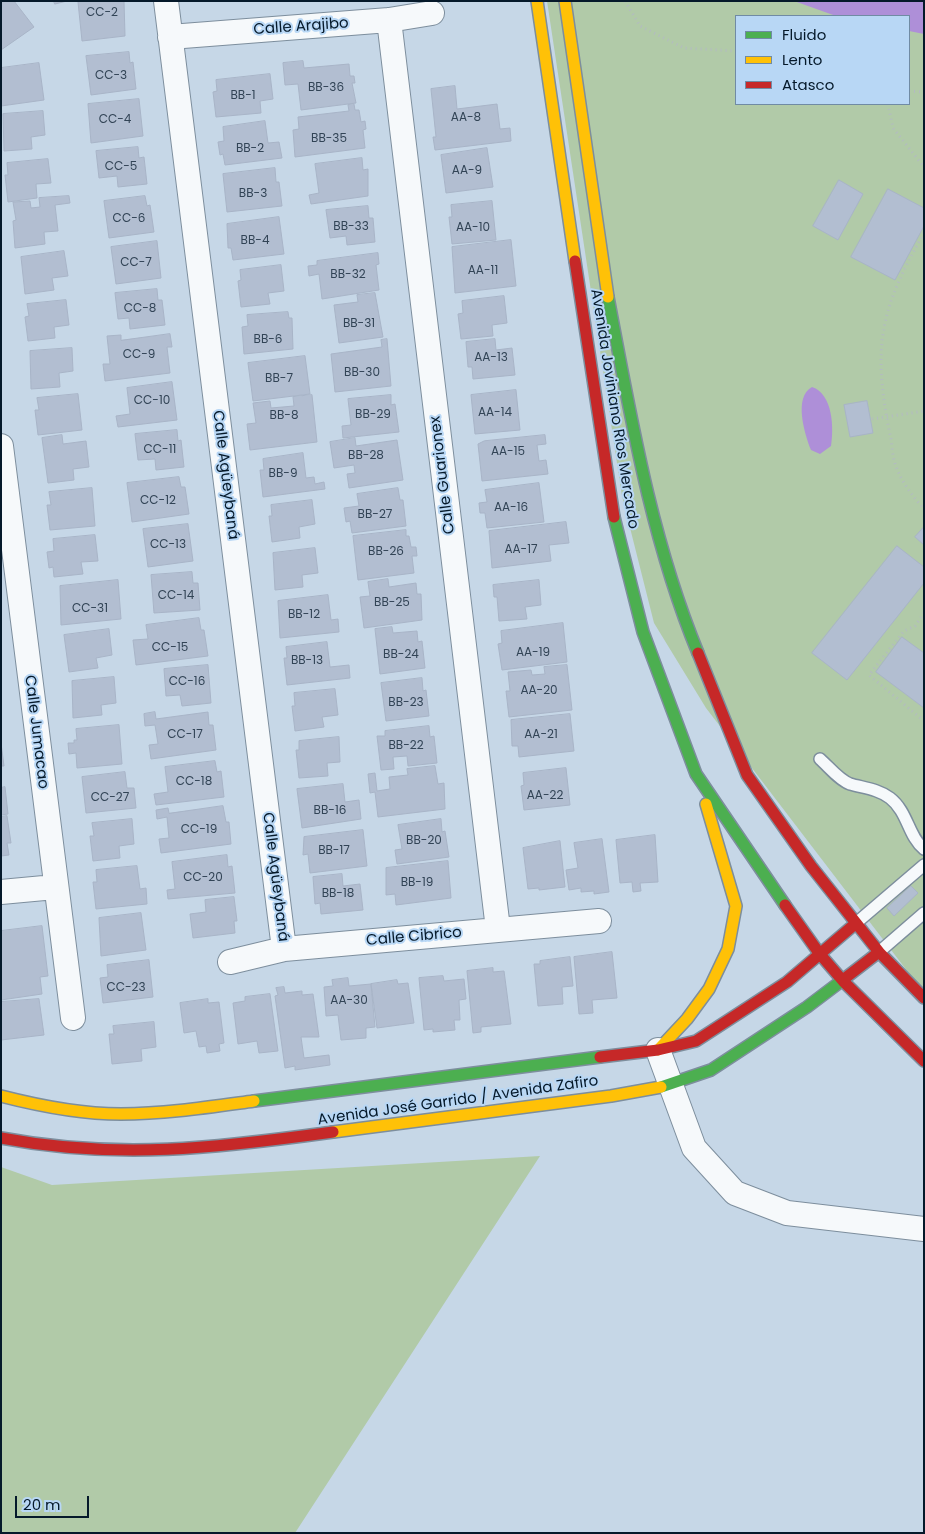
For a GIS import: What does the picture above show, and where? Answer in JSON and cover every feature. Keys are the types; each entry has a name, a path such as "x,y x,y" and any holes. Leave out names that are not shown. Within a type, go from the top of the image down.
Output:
{"main road":[{"name":"Avenida Joviniano Ríos Mercado","path":"537,1 612,509 643,632 696,774 775,892 820,954 843,981 924,1061"},
{"name":"Avenida Joviniano Ríos Mercado","path":"565,1 603,268 642,476 680,610 747,775 811,866 855,924 879,952 924,998"},
{"path":"658,1050 687,1019 708,988 728,949 736,906 696,774"},
{"name":"Avenida José Garrido / Avenida Zafiro","path":"1,1096 33,1104 80,1111 121,1114 184,1110 658,1050 696,1042 712,1032 787,982 855,924"},
{"name":"Avenida José Garrido / Avenida Zafiro","path":"1,1138 39,1147 97,1153 196,1150 611,1096 671,1085 711,1070 736,1055 843,981 879,952"}],"street":[{"name":"Calle Agüeybaná","path":"166,1 284,949"},
{"name":"Calle Arajibo","path":"170,37 389,20 432,13"},
{"name":"Calle Guarionex","path":"389,20 498,929"},
{"name":"Calle Jumacao","path":"1,446 73,1018"},
{"path":"1,892 56,887"},
{"name":"Calle Cibrico","path":"230,962 284,949 599,921"},
{"path":"658,1050 694,1148 735,1193 787,1213 924,1229"}],"lane":[{"path":"820,759 849,783 873,789 890,798 904,812 918,845 924,849"},
{"path":"855,924 924,865"},
{"path":"879,952 924,913"}],"path":[{"path":"624,1 640,26 684,48 735,50"},
{"path":"910,91 924,92"},
{"path":"888,105 893,128 924,166"},
{"path":"924,233 890,299 883,330 881,383 894,462 914,498 924,509"},
{"path":"872,419 924,410"},
{"path":"924,613 914,626 904,631 869,675 924,721"}],"green space":[{"path":"547,1 924,1 924,993 706,708 654,623 622,496"},
{"path":"540,1156 295,1533 1,1533 1,1167 52,1185"}],"shaded area":[{"path":"794,1 924,1 924,34 910,31 910,15 833,15"},
{"path":"812,387 824,397 828,404 832,421 831,446 820,454 811,450 802,417 803,399 806,392"}],"building":[{"path":"1,1 14,1 34,27 1,50"},
{"path":"54,1 67,1 55,4"},
{"path":"124,1 125,36 82,41 78,2"},
{"path":"129,52 130,63 133,62 136,89 91,95 86,56"},
{"path":"303,61 304,68 349,64 350,76 354,76 355,83 352,83 356,103 301,110 298,84 285,85 283,63"},
{"path":"39,63 44,100 1,106 1,68"},
{"path":"270,74 273,99 260,101 261,113 216,117 213,92 217,91 216,80"},
{"path":"455,86 457,109 497,104 500,129 510,128 511,141 435,150 433,137 436,137 431,89"},
{"path":"139,99 143,136 91,143 88,104"},
{"path":"354,104 355,110 359,110 361,122 365,121 366,129 363,130 365,148 295,157 293,130 299,129 298,117 349,111 348,105"},
{"path":"43,111 45,135 31,137 32,149 4,151 3,114"},
{"path":"265,121 268,143 279,142 282,158 225,165 223,154 220,155 218,142 224,141 223,127"},
{"path":"138,147 139,158 144,157 147,184 118,187 117,176 99,178 96,151"},
{"path":"487,148 493,187 446,193 441,155"},
{"path":"362,158 363,170 368,169 368,196 311,204 309,195 319,193 315,164"},
{"path":"48,159 51,183 36,184 37,198 8,202 5,175 8,175 7,163"},
{"path":"275,168 276,182 279,182 282,206 227,212 223,174"},
{"path":"839,180 863,194 838,240 813,226"},
{"path":"888,189 924,208 924,226 895,280 851,257"},
{"path":"69,196 70,203 55,205 58,231 44,232 45,244 15,248 13,221 16,220 13,202 30,201 31,208 40,207 39,198"},
{"path":"145,196 147,206 150,205 154,232 109,238 104,201"},
{"path":"492,201 496,240 452,244 449,217 452,217 451,205"},
{"path":"368,206 369,218 373,218 375,242 347,245 346,236 330,238 326,210"},
{"path":"279,217 284,254 233,260 231,248 228,248 227,224"},
{"path":"511,240 516,286 455,293 452,247"},
{"path":"157,241 161,278 116,284 111,247"},
{"path":"64,251 68,276 52,278 54,290 25,294 21,257"},
{"path":"378,253 379,264 376,265 379,290 322,299 319,274 309,276 308,266 317,265 317,261"},
{"path":"281,265 284,291 268,293 270,304 241,307 238,281 241,280 240,270"},
{"path":"157,289 158,300 162,300 165,325 130,329 129,318 118,319 115,293"},
{"path":"375,293 383,337 339,343 334,305 358,302 357,295"},
{"path":"504,296 507,323 492,325 493,336 461,339 458,314 463,313 462,301"},
{"path":"66,300 69,325 54,327 55,338 28,341 25,317 29,316 27,304"},
{"path":"288,312 289,318 292,318 293,349 244,354 242,327 248,326 247,315"},
{"path":"170,334 172,347 167,347 170,373 105,381 103,364 110,364 107,336 121,335 121,340"},
{"path":"387,339 391,386 335,392 331,354 382,347 381,340"},
{"path":"495,339 496,350 512,348 515,375 473,379 472,367 468,367 466,342"},
{"path":"72,348 73,371 59,373 60,387 31,389 30,351"},
{"path":"305,356 310,394 253,401 248,363"},
{"path":"172,382 177,420 118,427 116,416 130,414 127,388"},
{"path":"516,390 520,430 475,434 471,395"},
{"path":"78,394 82,430 38,435 35,410 39,410 37,398"},
{"path":"312,395 317,442 250,450 247,424 256,423 253,403 270,401 271,408 294,406 293,397"},
{"path":"391,395 391,405 395,404 399,432 343,438 342,426 351,425 348,399"},
{"path":"867,401 873,433 850,437 844,405"},
{"path":"177,430 178,441 181,440 184,467 156,470 155,459 138,460 135,434"},
{"path":"62,435 63,444 86,441 89,467 73,469 74,480 48,483 42,438"},
{"path":"545,435 546,444 537,445 539,461 546,460 548,474 482,481 478,444 484,441"},
{"path":"355,438 356,446 397,440 403,480 349,488 347,474 355,473 354,465 334,468 330,442"},
{"path":"303,453 306,478 314,477 315,484 324,482 325,489 263,497 260,470 264,470 263,459"},
{"path":"179,477 181,487 185,487 189,514 132,522 127,483"},
{"path":"539,483 544,522 487,528 485,513 480,513 479,503 487,502 485,490"},
{"path":"92,488 95,526 50,530 47,505 51,505 49,492"},
{"path":"398,488 400,500 403,500 406,526 352,533 350,521 346,522 344,508 359,506 357,494"},
{"path":"312,500 315,524 299,527 300,538 272,542 269,516 272,516 271,505"},
{"path":"566,522 569,543 549,545 551,561 492,568 489,531"},
{"path":"188,524 193,561 148,567 143,529"},
{"path":"924,527 924,545 915,537"},
{"path":"406,530 406,536 409,536 411,547 416,547 417,556 412,556 414,573 358,580 353,536"},
{"path":"95,535 98,561 81,562 83,574 54,577 53,567 49,568 47,552 54,551 53,539"},
{"path":"897,546 924,567 924,583 847,680 812,653"},
{"path":"315,548 318,573 302,575 303,587 275,590 273,553"},
{"path":"192,572 193,583 198,583 200,610 154,613 151,575"},
{"path":"388,579 389,587 416,583 417,594 421,594 422,620 364,628 360,597 370,596 368,582"},
{"path":"118,580 121,619 61,625 60,586"},
{"path":"539,580 541,605 525,607 527,619 499,621 497,597 494,597 493,585"},
{"path":"328,595 331,620 338,619 339,632 280,638 278,601"},
{"path":"199,618 201,630 204,630 208,656 136,665 133,640 148,639 146,625"},
{"path":"563,623 567,662 502,670 498,644 502,643 501,631"},
{"path":"392,627 393,633 417,631 418,642 422,641 425,668 380,674 375,629"},
{"path":"109,629 112,655 96,658 98,668 69,672 64,635"},
{"path":"902,637 924,653 924,708 876,672"},
{"path":"327,642 330,667 349,665 350,678 287,685 284,658 287,658 286,647"},
{"path":"208,665 211,703 182,706 180,695 166,696 164,669"},
{"path":"567,665 572,710 509,717 506,691 510,691 508,672 531,670 532,675 545,674 544,667"},
{"path":"114,677 116,703 101,705 102,715 73,718 72,681"},
{"path":"422,678 423,691 426,690 429,716 386,721 381,683"},
{"path":"335,689 338,715 322,717 324,727 295,731 292,706 295,706 294,693"},
{"path":"155,712 156,719 208,712 209,725 213,725 216,750 151,759 149,745 158,744 155,725 145,726 144,714"},
{"path":"570,714 574,751 519,757 518,746 512,746 511,720"},
{"path":"119,725 122,764 77,768 76,753 69,754 68,743 74,743 74,740 77,740 76,729"},
{"path":"429,726 430,737 434,736 437,763 408,766 407,756 393,757 394,769 381,770 377,736 385,736 385,731"},
{"path":"339,737 340,762 327,763 328,776 299,778 296,750 299,750 299,741"},
{"path":"1,743 4,766 1,766"},
{"path":"215,761 217,772 221,771 224,797 156,805 154,794 168,792 165,767"},
{"path":"435,766 438,784 444,783 445,809 378,817 375,792 370,793 368,774 375,773 377,791 390,789 389,777 408,775 407,769"},
{"path":"566,768 570,805 524,810 521,786 524,785 523,773"},
{"path":"125,772 127,788 134,788 136,808 86,813 82,777"},
{"path":"343,784 345,802 359,800 361,819 302,828 297,789"},
{"path":"5,787 8,814 1,815 1,788"},
{"path":"223,806 226,822 229,822 231,844 161,853 159,839 169,838 167,817 157,819 156,810 168,808 169,813"},
{"path":"7,816 11,843 7,843 9,855 1,856 1,817"},
{"path":"132,819 134,844 119,846 120,858 93,861 90,836 94,836 92,823"},
{"path":"441,819 442,832 445,831 449,857 397,864 395,850 402,849 398,825"},
{"path":"363,830 367,866 310,873 308,854 303,855 304,837"},
{"path":"655,835 658,882 640,883 641,891 633,892 632,882 620,883 616,840"},
{"path":"602,839 609,892 594,894 594,891 581,892 581,888 569,890 566,870 578,868 574,843"},
{"path":"560,841 565,887 539,890 539,888 528,889 523,848"},
{"path":"227,855 228,867 232,866 235,893 168,899 167,890 175,889 172,862"},
{"path":"448,861 451,898 396,905 395,894 386,895 386,868"},
{"path":"137,866 140,889 146,888 147,904 96,909 93,882 97,882 96,870"},
{"path":"342,874 343,886 360,884 363,910 321,914 320,903 315,904 313,877"},
{"path":"911,886 918,893 894,916 887,908"},
{"path":"234,897 237,921 234,921 235,933 193,938 190,914 206,912 205,900"},
{"path":"141,913 146,950 101,956 99,918"},
{"path":"42,926 48,976 40,977 42,994 1,1000 1,931"},
{"path":"612,952 617,998 592,1000 593,1013 579,1014 574,957"},
{"path":"570,957 573,986 562,987 563,1004 538,1006 534,964 540,964 540,961"},
{"path":"149,960 153,997 103,1003 100,978 108,977 107,965"},
{"path":"493,968 493,972 504,971 511,1024 481,1027 481,1032 473,1033 467,971"},
{"path":"443,976 444,981 464,979 466,999 459,1000 460,1020 454,1020 455,1030 433,1032 433,1029 424,1030 419,978"},
{"path":"348,978 349,986 371,984 375,1027 366,1028 366,1038 341,1040 338,1015 326,1016 324,987 333,986 332,980"},
{"path":"397,980 398,984 408,983 414,1023 377,1028 371,984"},
{"path":"284,987 285,993 302,991 302,995 313,994 319,1037 301,1037 304,1058 329,1055 330,1065 295,1070 295,1066 285,1068 275,996 278,995 276,988"},
{"path":"270,994 278,1051 259,1053 257,1041 238,1044 233,1003 245,1001 245,997"},
{"path":"39,999 44,1035 1,1040 1,1002"},
{"path":"208,999 208,1003 219,1002 224,1043 219,1044 220,1051 207,1053 206,1046 199,1047 196,1031 184,1033 180,1003"},
{"path":"154,1022 156,1047 141,1049 142,1061 112,1064 109,1034 114,1034 113,1026"}],"traffic: fast":[{"path":"608,297 634,433 655,522 667,566 698,653"},
{"path":"614,517 643,632 696,774 785,905"},
{"path":"661,1087 711,1070 807,1007 844,979"},
{"path":"254,1101 600,1057"}],"traffic: slow":[{"path":"537,1 575,261"},
{"path":"565,1 608,297"},
{"path":"658,1050 687,1019 709,989 728,949 736,906 706,804"},
{"path":"333,1132 611,1096 661,1087"},
{"path":"1,1096 60,1109 90,1113 121,1114 204,1108 254,1101"}],"traffic: jam":[{"path":"575,261 614,517"},
{"path":"698,653 747,775 811,866 879,952 844,979"},
{"path":"785,905 819,953 843,981"},
{"path":"600,1057 658,1050 696,1041 787,982 855,924"},
{"path":"879,952 924,998"},
{"path":"843,981 924,1061"},
{"path":"1,1138 44,1145 127,1150 208,1147 333,1132"}]}
